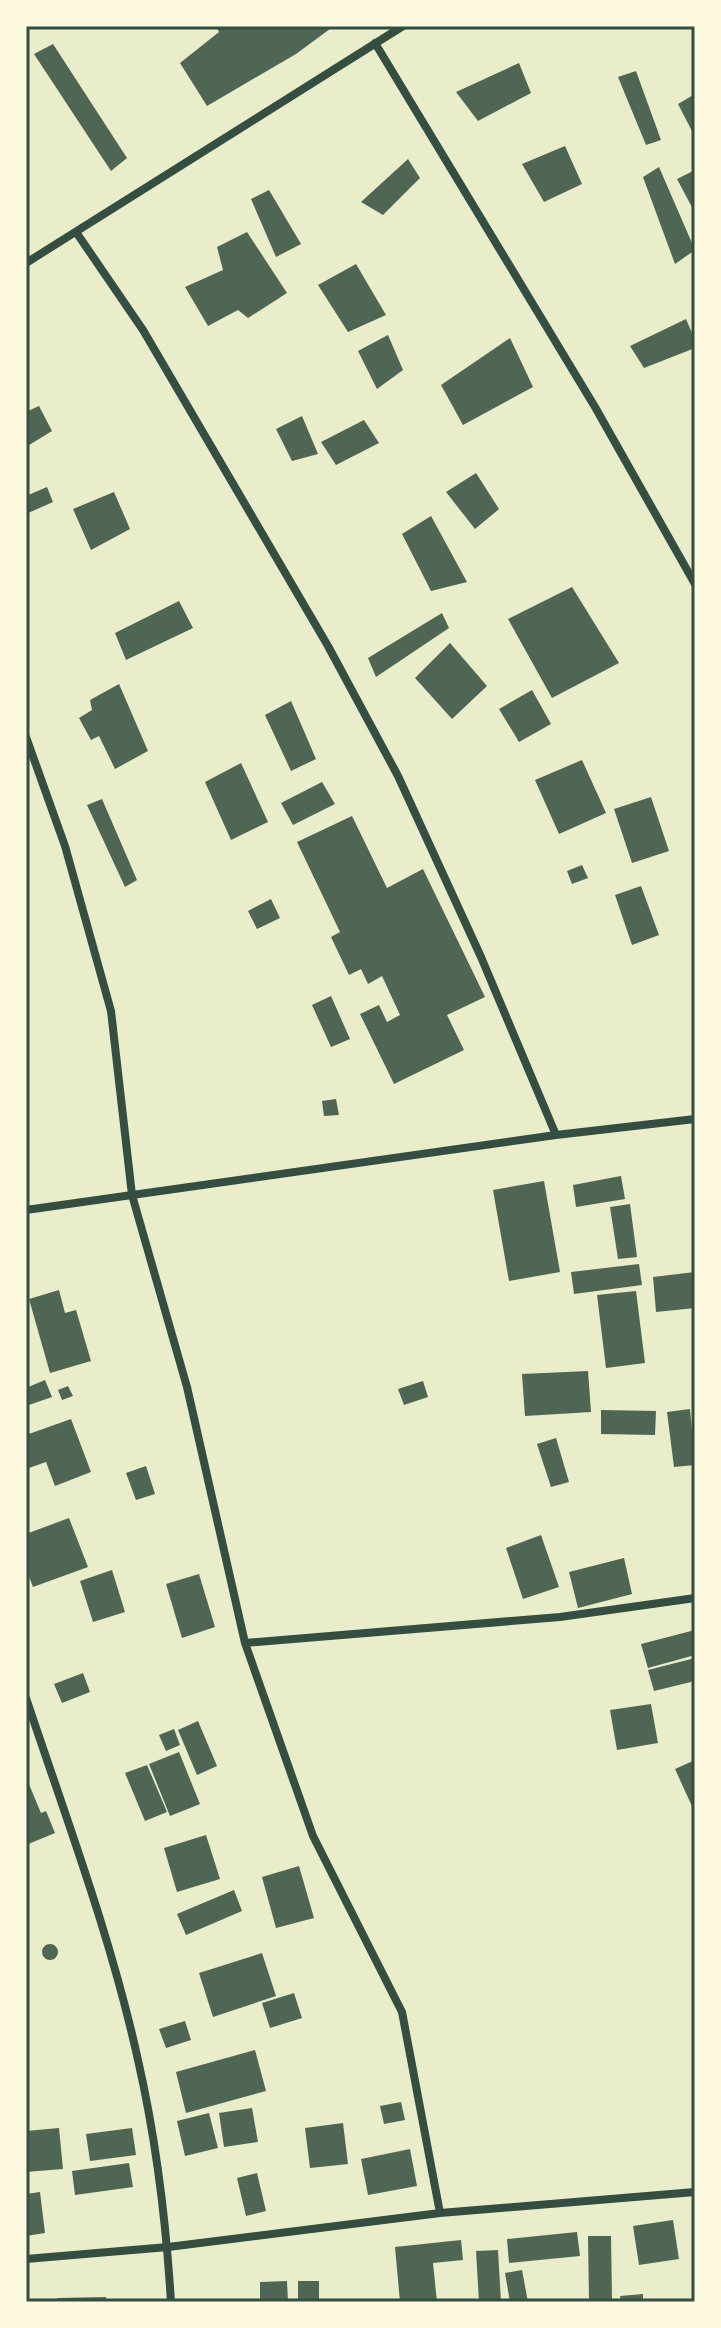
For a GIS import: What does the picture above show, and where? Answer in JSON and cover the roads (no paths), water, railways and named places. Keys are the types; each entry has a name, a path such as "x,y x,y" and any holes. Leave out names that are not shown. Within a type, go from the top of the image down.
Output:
{"street":[{"path":"26,263 403,26"},
{"path":"375,43 595,407 695,584"},
{"path":"76,232 143,330 321,634 398,776 481,957 556,1135"},
{"path":"26,737 65,846 111,1011 132,1195 187,1387 245,1643 313,1836 402,2012 440,2213"},
{"path":"26,1210 556,1135 695,1119"},
{"path":"245,1643 560,1617 695,1598"},
{"path":"26,1698 88,1882 139,2062 168,2247 171,2302"},
{"path":"26,2259 168,2247 440,2213 695,2192"}]}
